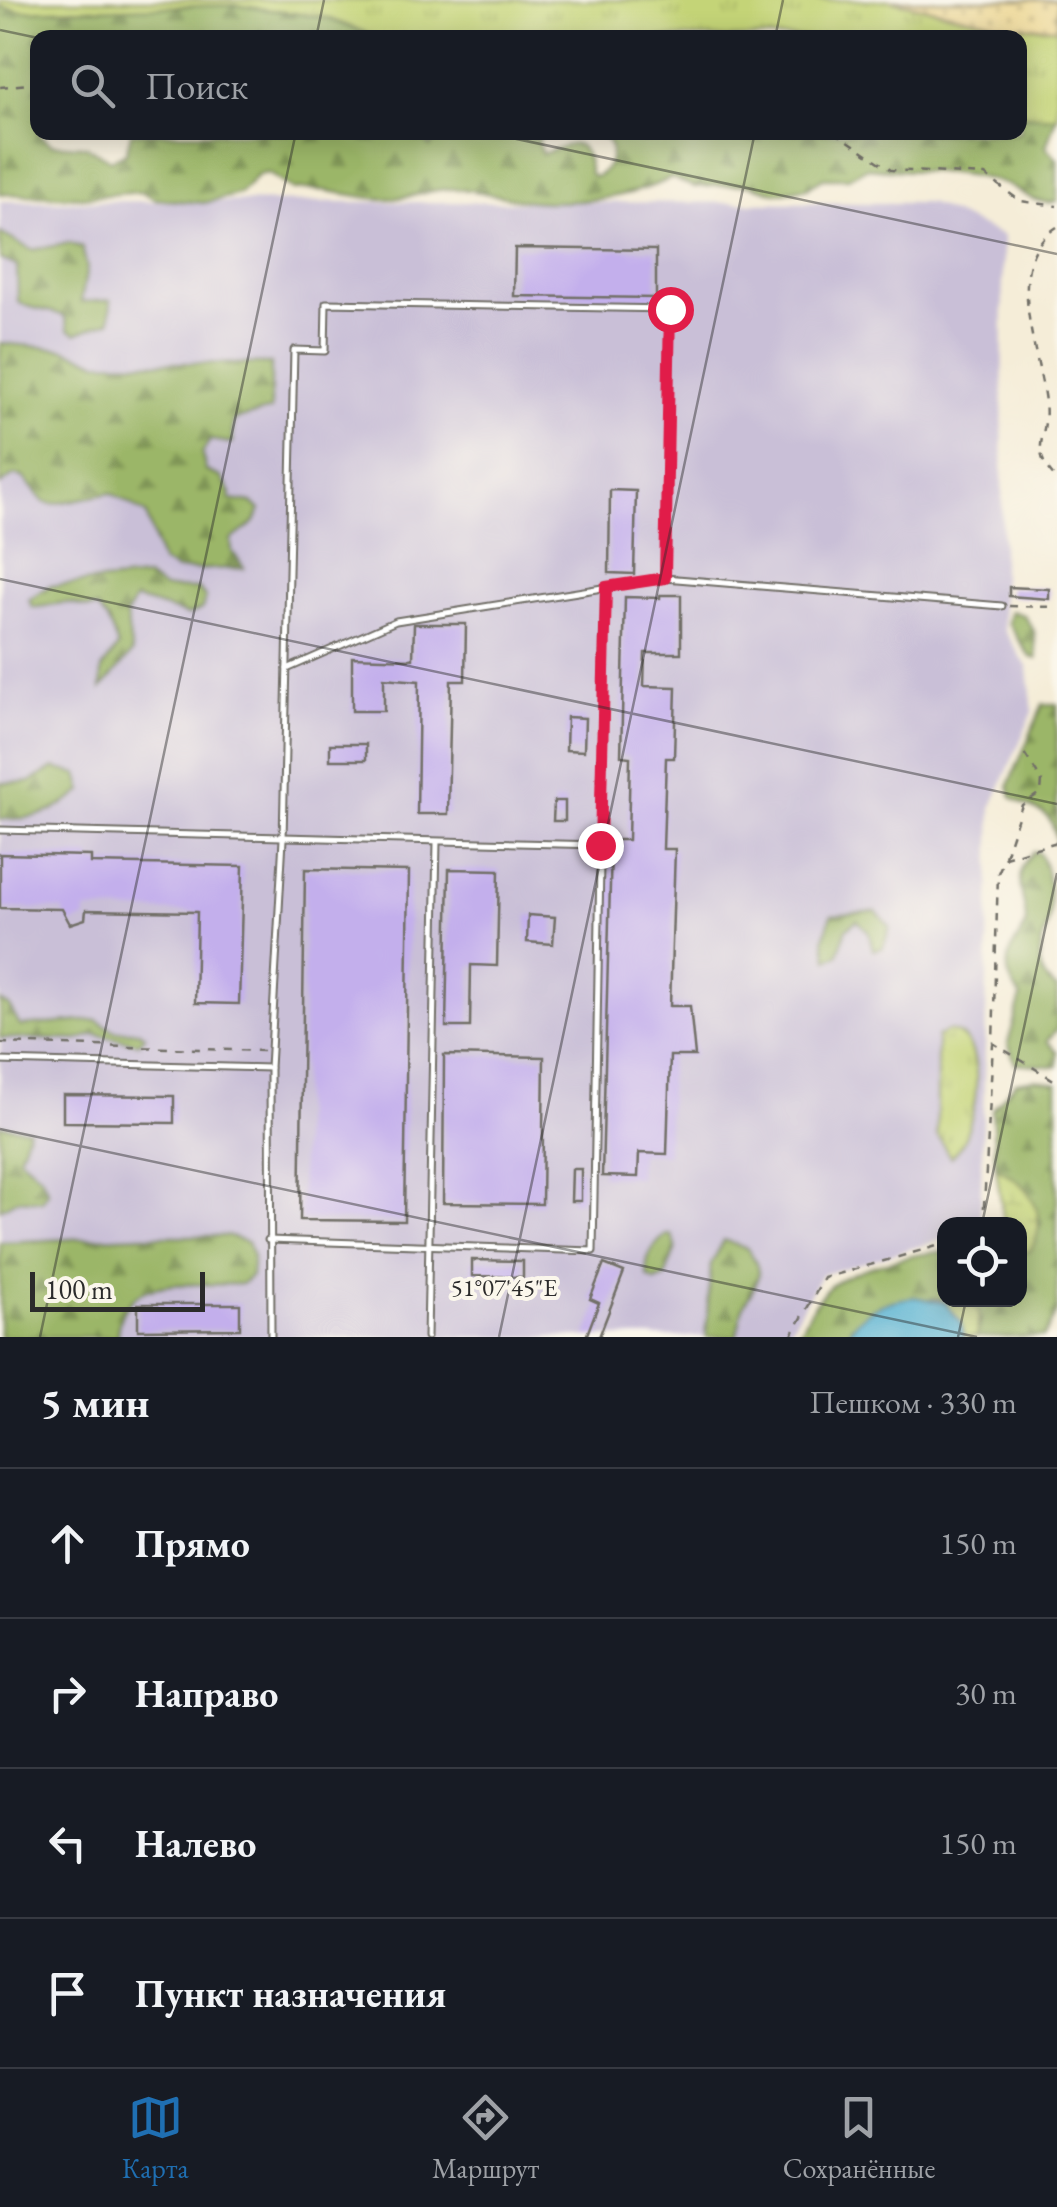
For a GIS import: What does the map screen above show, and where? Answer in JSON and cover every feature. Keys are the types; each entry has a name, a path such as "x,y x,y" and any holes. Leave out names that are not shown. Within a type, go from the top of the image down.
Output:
{"lane":[{"path":"271,1337 270,1068 283,839 294,350 325,351 326,303 670,309 665,578"},
{"path":"286,669 396,621 665,578 1002,606"},
{"path":"268,1240 593,1250 606,587"},
{"path":"0,830 600,845"},
{"path":"426,1337 438,842"},
{"path":"0,1061 270,1068"}],"path":[{"path":"0,86 30,84"},
{"path":"847,140 891,170 986,176 1020,201 1057,206"},
{"path":"1057,227 1040,238 1030,262 1026,300 1047,414 1039,441 1041,463 1057,480"},
{"path":"1002,606 1057,608"},
{"path":"983,1217 998,873 1022,805 1041,792 1042,781 1024,753"},
{"path":"1005,857 1057,842"},
{"path":"993,1042 1057,1082"},
{"path":"0,1043 271,1051"},
{"path":"790,1337 824,1278 937,1246"}],"shaded area":[{"path":"0,201 929,203 1003,236 1002,606 1004,630 1028,668 1033,712 992,806 980,1217 937,1217 937,1241 821,1275 785,1337 0,1337"}],"green space":[{"path":"0,0 889,0 1010,26 1057,28 1057,117 1027,115 1027,30 346,30 244,12 21,11 0,7"},
{"path":"235,5 327,18 358,30 30,30 30,140 86,146 111,160 126,153 129,140 426,140 430,147 435,140 539,140 542,154 569,145 580,147 590,174 595,177 608,165 611,149 607,140 1027,140 1027,115 1056,117 1046,147 1057,159 1057,201 1042,202 999,182 964,175 866,168 848,178 823,178 807,188 777,193 746,184 694,187 672,178 626,194 561,202 453,189 393,199 372,198 293,190 268,173 258,175 240,194 204,203 155,199 142,192 82,197 0,194 0,7 21,11"},
{"path":"0,233 32,250 70,243 82,248 87,267 81,302 111,300 110,321 76,334 68,330 65,317 18,302 17,266 0,259"},
{"path":"0,343 63,349 98,362 271,364 271,410 233,420 232,443 210,440 202,454 206,471 221,477 231,493 230,500 253,503 260,510 255,522 231,540 232,551 244,568 177,570 161,562 146,514 111,493 53,504 44,502 23,477 14,475 0,485"},
{"path":"146,577 163,588 198,589 206,598 202,609 188,615 135,599 126,615 132,653 101,689 102,669 118,647 108,621 97,608 65,603 32,607 29,599 49,586"},
{"path":"1010,611 1024,615 1034,631 1037,659 1030,657 1008,623"},
{"path":"1043,704 1057,704 1057,847 1048,818 1012,797 1009,785"},
{"path":"54,768 78,774 83,791 44,814 0,819 0,783 30,782"},
{"path":"1033,852 1042,858 1049,886 1049,916 1040,959 1044,975 1057,989 1057,1029 1047,1041 1057,1051 1057,1067 1015,1063 1008,1043 1021,997 1009,977 1008,960 1026,925 1020,878"},
{"path":"876,911 890,927 883,948 873,950 868,931 857,920 846,929 838,955 828,959 824,939 831,915"},
{"path":"0,1001 9,1006 20,1026 97,1020 115,1031 139,1031 145,1036 138,1043 94,1034 78,1040 0,1038"},
{"path":"947,1031 962,1037 972,1051 976,1070 972,1114 959,1149 950,1157 937,1135 937,1037"},
{"path":"1035,1079 1057,1083 1057,1311 1044,1337 977,1337 981,1319 963,1307 1027,1307 1027,1252 1041,1222 1025,1189 996,1168 992,1110 1016,1082"},
{"path":"0,1125 29,1129 19,1157 42,1177 48,1192 42,1201 18,1199 0,1209"},
{"path":"996,1168 1019,1183 1034,1202 1038,1226 1030,1251 1027,1252 1027,1217 1003,1217"},
{"path":"666,1235 672,1235 676,1248 665,1277 655,1281 648,1277 648,1259"},
{"path":"227,1236 247,1242 253,1256 251,1276 241,1284 181,1284 144,1292 130,1301 121,1316 117,1337 0,1337 0,1242"},
{"path":"724,1240 748,1249 757,1264 758,1277 743,1307 736,1337 706,1337 711,1264"},
{"path":"937,1253 937,1299 852,1325 846,1337 796,1337 817,1301 836,1282 864,1269"},
{"path":"947,1307 973,1307 979,1311 977,1337 964,1337"}],"sand":[{"path":"889,0 1057,0 1057,28 1010,26"}],"water":[{"path":"915,1297 937,1301 937,1307 948,1307 961,1322 964,1337 846,1337 866,1313"}],"building":[{"path":"515,248 656,250 656,298 514,296"},
{"path":"610,490 636,491 634,574 609,573"},
{"path":"1009,587 1049,589 1049,599 1009,596"},
{"path":"681,595 681,653 645,653 644,686 676,687 674,758 666,758 663,849 675,849 670,1006 690,1006 695,1056 670,1056 667,1154 639,1153 638,1177 602,1176 611,848 617,848 617,840 628,840 630,757 621,756 625,597"},
{"path":"414,624 466,624 465,681 451,681 448,814 417,814 419,681 384,678 384,711 352,711 352,657 413,659"},
{"path":"567,717 585,718 584,751 566,750"},
{"path":"330,744 366,744 366,760 330,760"},
{"path":"554,801 565,801 565,821 553,821"},
{"path":"0,854 91,856 91,863 243,866 239,1004 195,1003 197,912 86,910 85,919 70,924 62,909 0,908"},
{"path":"305,869 409,871 404,1221 300,1220"},
{"path":"449,869 499,870 497,966 471,965 470,1027 446,1027"},
{"path":"528,915 555,917 553,944 527,942"},
{"path":"444,1055 544,1057 542,1204 443,1203"},
{"path":"63,1095 174,1096 174,1123 63,1122"},
{"path":"572,1169 581,1169 581,1201 571,1201"},
{"path":"472,1260 523,1261 523,1277 472,1276"},
{"path":"604,1264 624,1272 599,1337 586,1337 599,1303 590,1299"},
{"path":"138,1304 240,1304 240,1329 138,1330"}],"route":[{"path":"600,845 606,587 665,578 670,309"}]}
